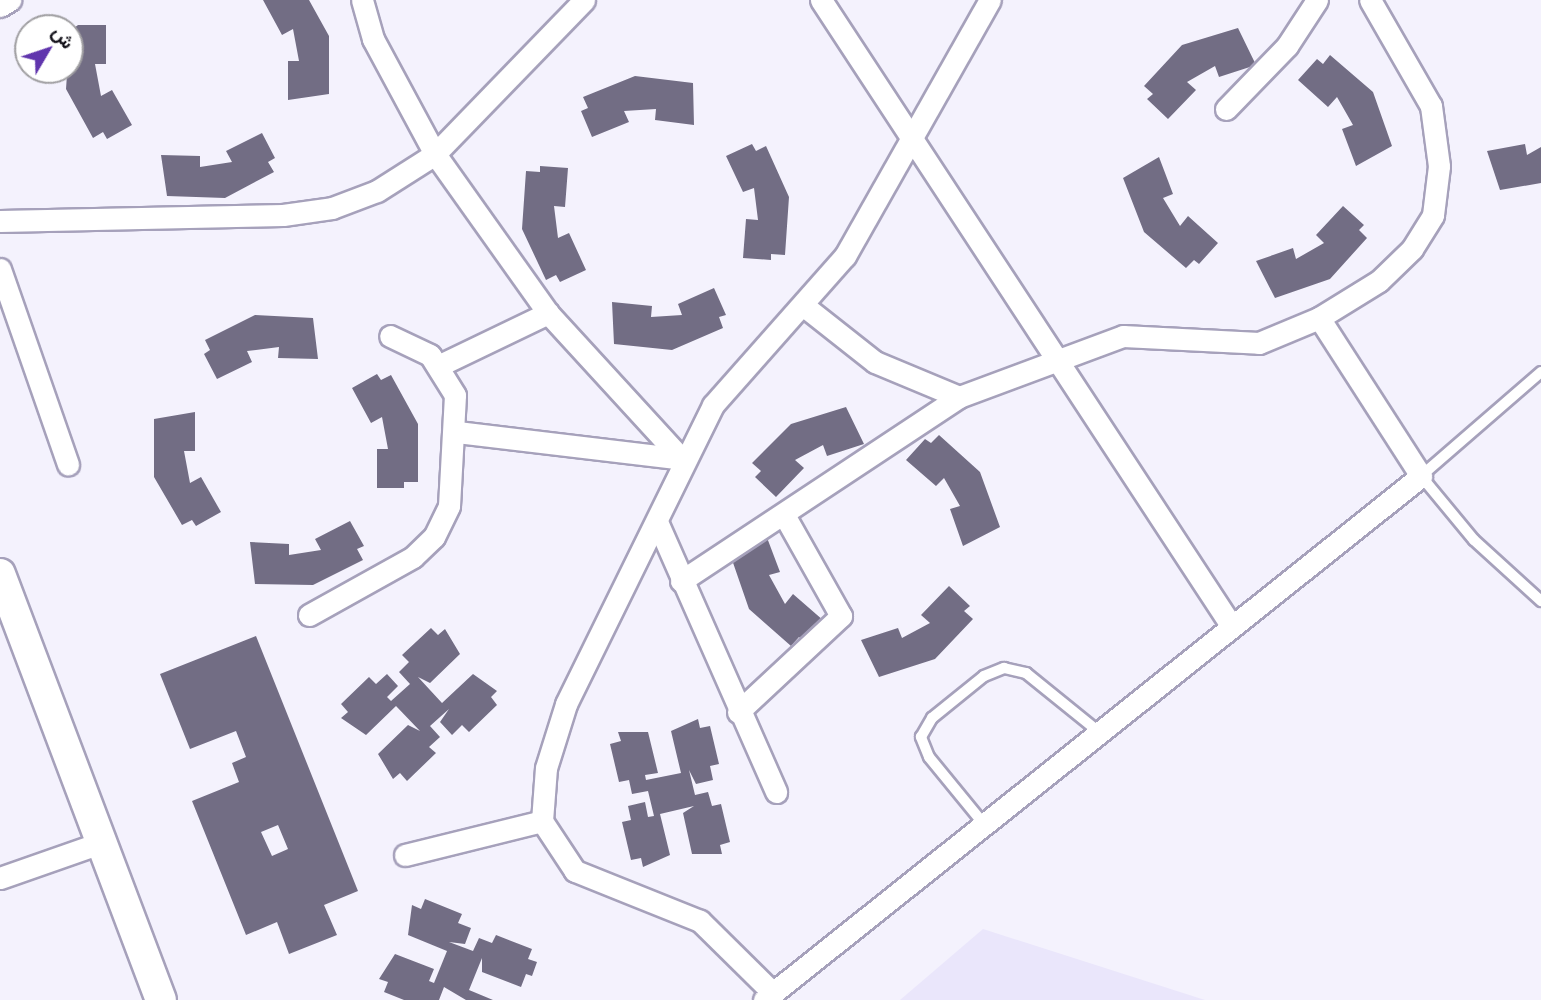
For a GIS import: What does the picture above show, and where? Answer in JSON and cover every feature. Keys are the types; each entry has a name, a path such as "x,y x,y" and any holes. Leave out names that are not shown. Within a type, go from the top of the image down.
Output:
{"main road":[{"path":"0,574 161,1000"}],"street":[{"path":"0,6 10,0"},
{"path":"362,0 373,39 435,154 548,313 682,459"},
{"path":"821,0 1231,625"},
{"path":"990,0 914,142 845,256 804,306 739,370 682,459 658,524 565,704 546,768 542,821 576,871 700,921 768,996 1421,476 1319,318"},
{"path":"1226,109 1287,46 1317,0"},
{"path":"681,581 959,397 1056,358 1148,334 1259,343 1319,318 1379,281 1412,249 1433,215 1439,166 1431,106 1370,0"},
{"path":"0,221 283,215 332,208 377,191 435,154 581,1"},
{"path":"0,269 68,464"},
{"path":"804,306 876,362 959,397"},
{"path":"440,365 548,313"},
{"path":"309,615 413,557 433,537 449,506 457,432 455,395 440,365 418,346 390,337"},
{"path":"457,432 682,459"},
{"path":"738,712 841,615 785,514"},
{"path":"658,524 738,712 776,792"},
{"path":"405,856 542,821"},
{"path":"0,878 100,843"}],"lane":[{"path":"1541,372 1421,476 1474,540 1541,601"},
{"path":"982,823 929,757 921,737 932,718 994,671 1016,669 1098,731"}],"shaded area":[{"path":"983,929 1205,1000 900,1000"}],"building":[{"path":"263,0 309,0 329,36 329,94 288,100 288,61 299,61 293,29 282,35"},
{"path":"84,25 106,25 106,64 95,64 101,96 112,90 132,125 107,139 103,132 93,138 66,89 66,84 84,84"},
{"path":"1238,28 1256,65 1219,77 1215,66 1187,82 1196,90 1168,119 1147,99 1153,94 1144,86 1182,45"},
{"path":"1330,55 1373,92 1392,146 1356,166 1342,129 1353,125 1337,97 1328,107 1298,80 1317,59 1323,64"},
{"path":"635,76 693,83 694,125 655,120 656,109 624,111 629,122 592,137 581,111 588,108 583,97"},
{"path":"262,133 275,158 268,162 274,172 225,198 167,196 161,155 200,156 200,167 232,162 226,151"},
{"path":"752,144 756,151 766,146 789,197 785,255 771,254 771,260 743,258 746,219 758,220 754,188 743,192 726,156"},
{"path":"1525,144 1527,155 1541,147 1541,183 1500,190 1487,151"},
{"path":"1159,157 1173,194 1163,198 1180,226 1188,216 1218,243 1199,264 1194,260 1186,268 1144,232 1123,178"},
{"path":"540,166 568,168 565,207 554,206 558,238 569,233 586,270 560,282 556,275 546,280 522,229 526,171 540,172"},
{"path":"1343,206 1364,225 1359,230 1367,238 1330,279 1275,298 1256,261 1293,248 1296,259 1324,243 1316,235"},
{"path":"714,288 726,315 719,317 723,328 672,350 614,344 612,302 652,306 651,317 682,315 678,304"},
{"path":"255,315 313,318 318,359 278,358 279,347 247,351 252,362 217,379 204,354 210,350 205,340"},
{"path":"377,374 381,380 391,375 418,424 418,482 404,482 404,488 377,488 377,449 388,449 382,417 371,423 352,388"},
{"path":"846,407 864,444 827,456 823,445 795,460 804,468 776,497 755,477 761,471 752,463 791,424"},
{"path":"195,412 195,451 184,451 190,483 201,477 221,512 196,526 192,520 182,525 154,477 154,419"},
{"path":"939,435 980,472 1000,527 963,546 950,509 960,506 944,478 936,486 906,460 925,439 931,443"},
{"path":"350,521 364,546 357,549 363,560 313,585 255,584 250,542 289,544 289,555 321,550 315,539"},
{"path":"766,535 780,572 769,575 785,604 793,594 824,621 805,642 799,637 791,646 749,609 730,554"},
{"path":"949,586 970,606 964,611 973,619 935,659 879,677 861,640 898,628 902,638 930,623 921,615"},
{"path":"431,628 438,635 445,629 460,654 430,683 418,677 442,703 473,674 497,691 491,697 497,705 469,732 462,725 452,735 440,722 449,709 430,726 440,737 429,747 436,753 407,781 400,773 393,779 378,754 408,725 420,731 396,706 366,735 341,718 348,712 341,704 369,677 376,684 387,674 398,686 387,697 391,701 410,684 399,672 409,662 402,655"},
{"path":"256,636 358,891 324,905 337,935 289,954 277,922 246,935 192,801 239,782 232,763 246,757 236,731 190,749 160,674","holes":["278,825 288,849 272,856 261,832"]},
{"path":"698,719 700,728 710,726 719,764 710,766 713,780 696,784 689,770 695,795 708,792 712,806 721,804 730,842 720,845 722,854 692,854 683,813 694,806 660,814 670,855 643,867 641,858 631,860 622,822 631,820 628,806 645,802 648,817 654,816 648,791 632,794 629,780 619,782 610,744 621,741 618,732 648,732 658,773 645,775 646,780 681,773 671,731"},
{"path":"425,899 462,914 458,923 471,928 465,944 449,942 473,951 479,938 492,943 496,935 532,949 528,959 537,962 532,976 526,974 521,987 482,972 482,958 469,990 493,1000 466,1000 444,987 439,1000 404,1000 384,992 388,982 379,979 395,954 434,969 429,981 434,983 447,951 408,935 412,905 421,909"}]}
